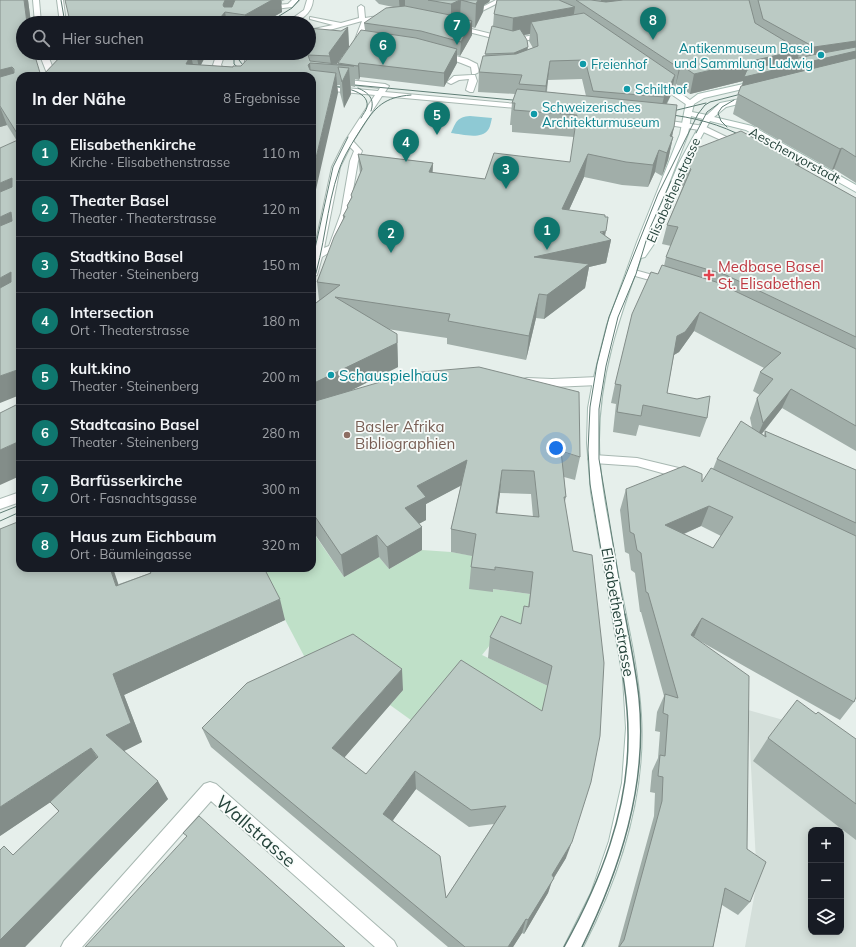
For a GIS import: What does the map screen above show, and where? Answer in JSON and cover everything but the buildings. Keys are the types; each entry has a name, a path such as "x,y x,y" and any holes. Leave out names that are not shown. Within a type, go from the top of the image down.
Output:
{"street":[{"path":"36,0 37,16"},
{"path":"60,0 62,16"},
{"path":"256,9 290,6 296,0"},
{"path":"299,16 305,12 313,0"},
{"path":"501,0 450,25 456,28 506,40 523,40 552,34"},
{"path":"316,31 362,19 361,7"},
{"path":"316,19 341,25 360,24 388,17"},
{"path":"352,50 360,40 360,24"},
{"path":"316,33 328,35"},
{"path":"523,40 528,48"},
{"path":"435,52 464,61 474,66 477,74"},
{"path":"45,60 50,72"},
{"path":"219,60 217,65 221,72"},
{"path":"248,60 255,68 267,72"},
{"path":"451,82 457,78 477,74"},
{"path":"470,90 477,74"},
{"path":"651,76 690,103 700,96 766,80"},
{"path":"316,79 382,89"},
{"path":"316,82 533,108"},
{"path":"316,87 382,89"},
{"path":"316,262 336,167 349,141 382,89"},
{"name":"Elisabethenstrasse","path":"573,947 606,876 624,814 632,772 634,748 632,697 597,492 594,459 594,408 598,381 612,325 684,134 709,117 723,105 761,96"},
{"name":"Elisabethenstrasse","path":"631,272 651,241 683,163 695,126 688,113 690,103"},
{"name":"Aeschenvorstadt","path":"688,113 750,128 856,189"},
{"name":"Aeschenvorstadt","path":"652,120 695,126 713,132 745,149"},
{"path":"318,256 333,247 345,213 354,161 358,151 349,141"},
{"path":"631,272 671,284"},
{"path":"517,380 552,384 598,381"},
{"path":"594,459 637,462 701,480"},
{"path":"0,504 16,498"},
{"name":"Wallstrasse","path":"70,947 210,790 388,947"}],"shaded area":[{"path":"16,93 16,156 0,160 0,97"},
{"path":"748,710 823,731 856,744 856,947 745,947 757,881"}],"green space":[{"path":"316,537 344,577 379,557 389,569 422,550 451,552 474,556 493,592 493,589 530,594 526,628 490,645 482,655 548,686 538,728 422,728 390,705 403,690 314,675 260,572 316,572"}],"water":[{"path":"470,116 492,118 489,129 485,133 476,136 451,133 454,126 460,119"}],"tram line":[{"path":"61,0 64,16"},
{"path":"279,16 292,8 299,0"},
{"path":"234,60 234,64 243,72"},
{"path":"239,60 245,67 254,72"},
{"path":"344,84 523,101"},
{"path":"326,85 352,90 363,96 367,101 367,107 361,118"},
{"path":"358,88 368,94 372,100 371,111"},
{"path":"695,119 705,105 710,102 749,92"},
{"path":"316,272 335,184 341,164 346,154 366,121 381,104 394,98 411,95"},
{"path":"727,127 721,121 718,113 722,107 734,100"},
{"path":"673,111 706,103"},
{"path":"702,121 707,112 718,104"},
{"path":"664,114 695,119"},
{"path":"612,615 590,484 588,450 590,407 597,364 609,317 658,194 695,119"},
{"path":"695,119 702,121"},
{"path":"696,133 702,121"},
{"path":"702,121 746,138"},
{"path":"316,244 333,167 348,137"},
{"path":"625,615 599,459 599,409 606,366 618,317 636,274 650,228 671,181"},
{"path":"0,513 16,507"},
{"path":"0,521 16,514"},
{"path":"564,947 589,897 610,845 618,818 623,790 627,762 628,719 623,674 612,614"},
{"path":"582,947 596,918 619,857 635,795 641,731 635,666 625,614"}],"place":[{"name":"Haus zum Eichbaum","path":"653,40"},
{"name":"Barfüsserkirche","path":"457,45"},
{"name":"Antikenmuseum Basel und Sammlung Ludwig","path":"821,55"},
{"name":"Freienhof","path":"583,64"},
{"name":"Stadtcasino Basel","path":"383,65"},
{"name":"Schilthof","path":"627,89"},
{"name":"Schweizerisches Architekturmuseum","path":"534,114"},
{"name":"kult.kino","path":"437,135"},
{"name":"Intersection","path":"406,162"},
{"name":"Stadtkino Basel","path":"506,189"},
{"name":"Elisabethenkirche","path":"547,250"},
{"name":"Theater Basel","path":"391,253"},
{"name":"Medbase Basel St. Elisabethen","path":"709,275"},
{"name":"Schauspielhaus","path":"331,375"},
{"name":"Basler Afrika Bibliographien","path":"347,435"}]}
